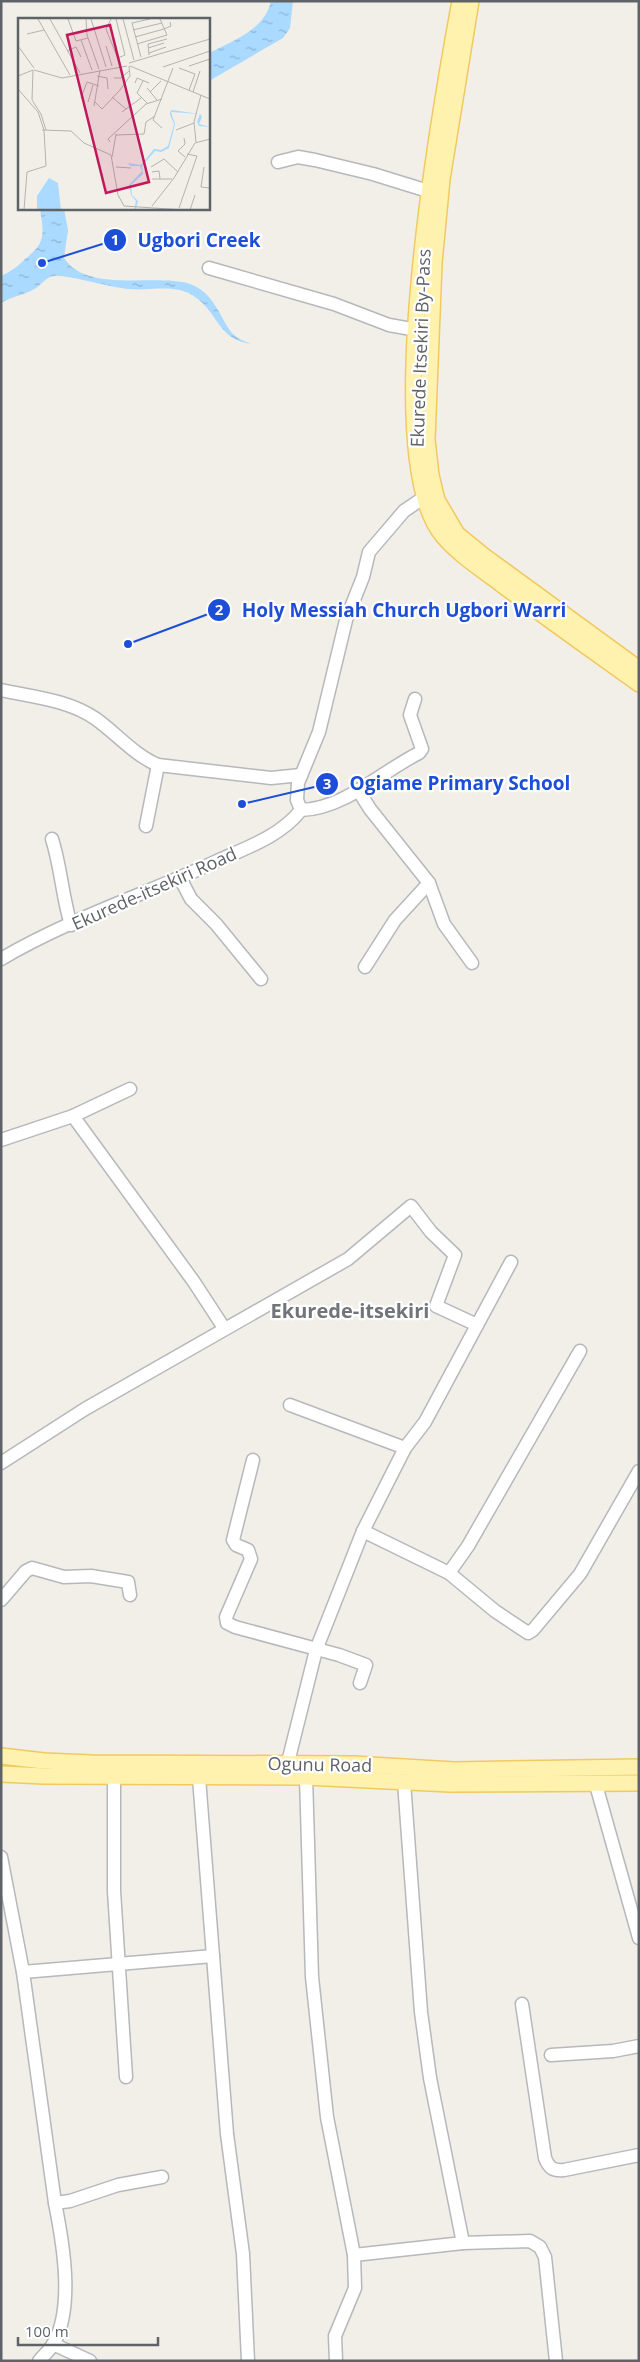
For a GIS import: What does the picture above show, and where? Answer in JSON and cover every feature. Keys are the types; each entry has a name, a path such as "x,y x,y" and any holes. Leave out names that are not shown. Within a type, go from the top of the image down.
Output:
{"main road":[{"name":"Ekurede Itsekiri By-Pass","path":"460,1 428,191 417,330 414,426 417,465 429,493 457,534 499,568 639,669"},
{"name":"Ekurede Itsekiri By-Pass","path":"471,1 442,179 434,264 427,440 429,514 443,536 474,563 639,684"},
{"name":"Ogunu Road","path":"1,1756 44,1761 242,1770 306,1777 450,1784 596,1785 639,1783"},
{"name":"Ogunu Road","path":"1,1774 199,1778 288,1762 473,1770 639,1767"}],"street":[{"path":"278,162 298,157 315,160 372,174 428,191"},
{"path":"210,268 334,304 389,325 417,330"},
{"path":"415,699 410,715 422,749 419,753 358,790 319,810 301,810 297,790 301,775 319,732 346,620 363,577 369,552 404,511 429,493"},
{"path":"1,690 72,706 96,719 147,761 158,765 271,778 301,775"},
{"path":"146,826 158,765"},
{"path":"358,790 370,809 429,883 444,924 472,964"},
{"name":"Ekurede-itsekiri Road","path":"1,959 71,925 261,841 292,821 301,810"},
{"path":"52,839 58,859 63,896 71,925"},
{"path":"180,878 191,899 216,924 261,979"},
{"path":"365,967 395,920 429,883"},
{"path":"1,1140 73,1116 130,1088"},
{"path":"73,1116 188,1274 224,1328"},
{"path":"1,1463 85,1409 348,1259 411,1206 431,1232 455,1255 436,1306 477,1325"},
{"path":"288,1762 316,1650 363,1531 405,1448 425,1422 511,1262"},
{"path":"449,1573 468,1546 580,1351"},
{"path":"290,1405 405,1448"},
{"path":"253,1460 233,1540 236,1545 248,1550 251,1554 251,1559 226,1617 227,1623 234,1628 339,1655 366,1665 360,1683"},
{"path":"363,1531 449,1573 520,1629 528,1633 533,1630 580,1574 639,1471"},
{"path":"1,1600 26,1571 32,1568 64,1577 115,1578 128,1582 130,1595"},
{"path":"114,1777 114,1891 126,2077"},
{"path":"306,1777 312,1977 327,2117 354,2255 355,2288 335,2336 336,2361"},
{"path":"199,1778 227,2134 243,2254 248,2361"},
{"path":"404,1782 421,2012 430,2078 463,2243"},
{"path":"596,1785 639,1938"},
{"path":"2,1863 23,1972 54,2203 61,2232 65,2291 64,2310 53,2344 39,2361"},
{"path":"23,1972 213,1956"},
{"path":"522,2004 545,2158 549,2167 555,2171 564,2170 639,2155"},
{"path":"551,2055 613,2051 639,2046"},
{"path":"54,2203 70,2201 118,2185 162,2177"},
{"path":"354,2255 463,2243 530,2241 540,2247 547,2266 556,2361"},
{"path":"53,2344 90,2361"}],"water":[{"path":"271,1 293,1 290,28 283,38 210,80 210,52 237,39 255,27 268,11"},
{"path":"40,210 64,210 68,230 64,258 75,269 89,276 105,279 176,281 190,284 210,298 233,334 251,344 240,341 224,331 201,301 192,295 177,290 129,289 54,276 46,279 32,290 1,303 1,276 19,265 36,249 42,238"}],"place":[{"name":"Ugbori Creek","path":"42,263"},
{"name":"Holy Messiah Church Ugbori Warri","path":"128,644"},
{"name":"Ogiame Primary School","path":"242,804"}],"district":[{"name":"Ekurede-itsekiri","path":"350,1310"}]}
